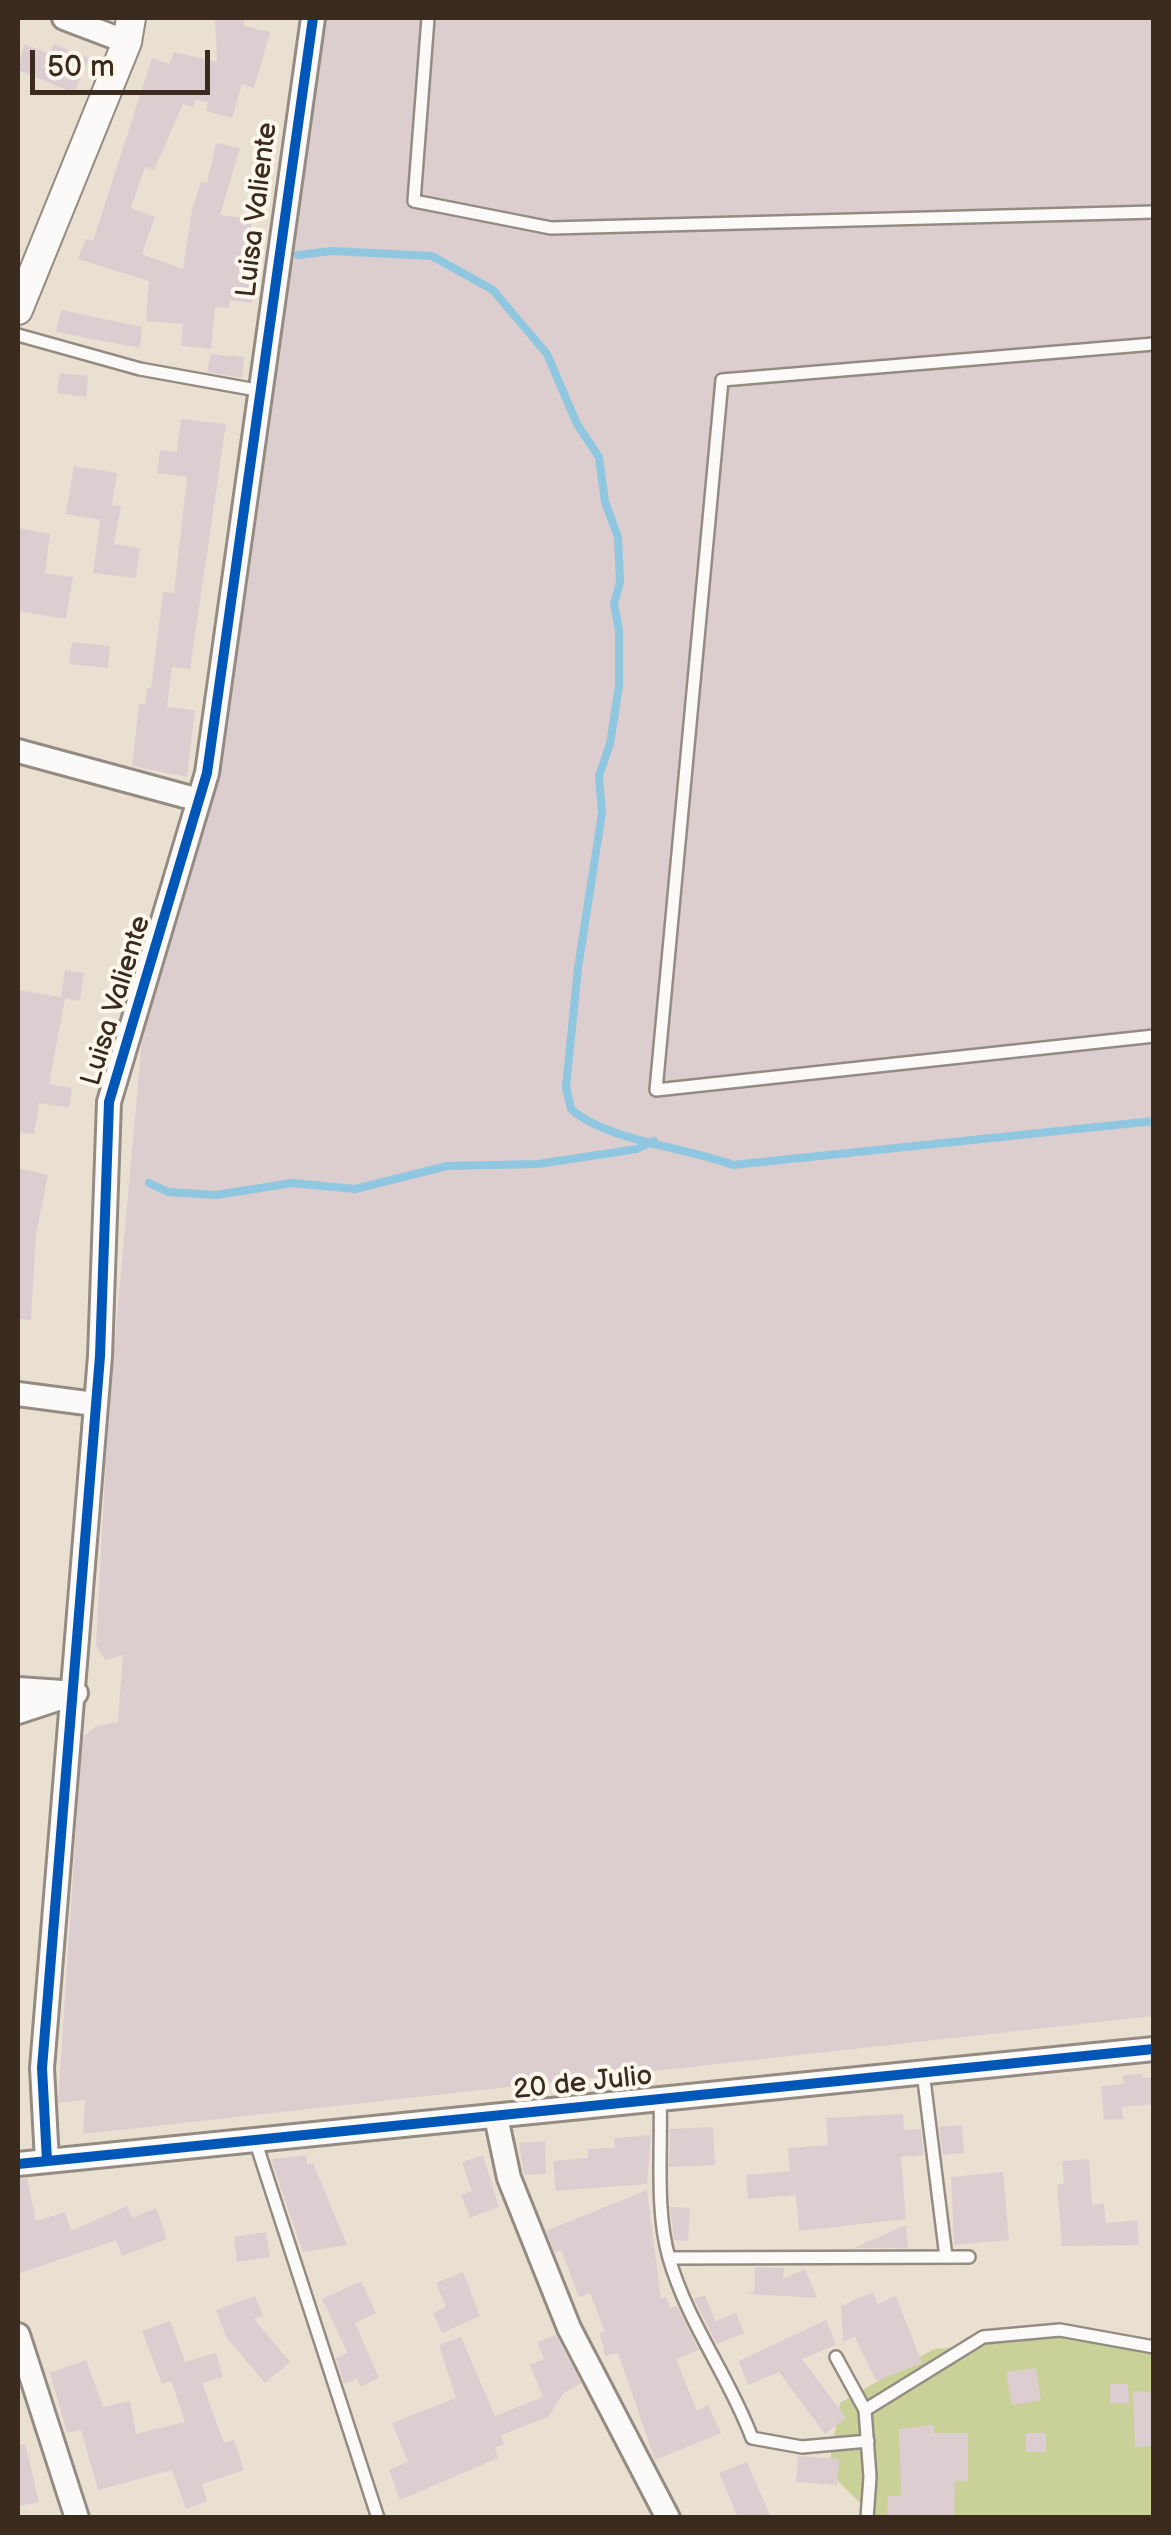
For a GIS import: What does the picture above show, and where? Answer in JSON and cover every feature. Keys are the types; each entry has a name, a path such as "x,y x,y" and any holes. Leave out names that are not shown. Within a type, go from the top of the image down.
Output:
{"street":[{"path":"18,310 129,30 64,18"},
{"name":"Luisa Valiente","path":"47,2160 42,2068 76,1693 109,1102 207,773 314,18"},
{"path":"18,752 199,800"},
{"path":"18,1394 94,1404"},
{"path":"18,1689 76,1693"},
{"path":"18,1712 76,1693"},
{"name":"20 de Julio","path":"18,2164 1154,2049"},
{"path":"18,2071 42,2068"},
{"path":"496,2116 509,2178 569,2328 668,2518"},
{"path":"18,2335 77,2518"}],"lane":[{"path":"428,18 414,201 551,228 1154,212"},
{"path":"18,335 140,368 264,392"},
{"path":"1154,344 722,380 656,1090 1154,1036"},
{"path":"923,2072 946,2256"},
{"path":"660,2098 669,2258 705,2349 738,2397 752,2438 802,2447 868,2441"},
{"path":"255,2140 378,2518"},
{"path":"669,2258 969,2256"},
{"path":"865,2410 983,2337 1060,2330 1154,2348"},
{"path":"836,2356 865,2410 867,2518"}],"shaded area":[{"path":"325,18 1153,18 1153,2016 83,2134 85,2100 58,2103 82,1738 96,1726 118,1722 123,1655 105,1660 96,1645 109,1404 143,1029 218,769 250,569"}],"green space":[{"path":"1097,2334 1153,2352 1153,2517 874,2517 828,2471 840,2403 934,2349"}],"building":[{"path":"215,18 244,18 244,26 270,32 254,88 242,84 232,118 206,111 208,102 195,100 193,107 183,104 154,170 145,167 131,208 155,217 142,254 183,269 192,210 201,182 207,183 216,143 240,148 220,215 252,219 246,263 256,264 252,303 230,300 229,308 215,307 211,349 181,346 183,324 146,321 149,281 78,259 86,239 93,241 152,58 169,64 174,52 217,62"},
{"path":"24,44 50,54 54,44 89,58 74,93 18,70"},
{"path":"61,310 142,327 140,348 56,332"},
{"path":"211,354 244,357 242,378 207,372"},
{"path":"60,373 88,376 86,397 57,393"},
{"path":"181,419 226,424 190,669 172,667 167,707 195,710 187,777 132,766 139,704 145,704 147,688 151,688 163,592 174,593 187,477 157,473 160,450 177,452"},
{"path":"74,466 117,473 112,505 121,506 114,544 140,548 136,578 93,573 100,520 66,514"},
{"path":"18,528 50,534 45,573 73,577 66,619 18,611"},
{"path":"72,642 110,646 108,668 69,664"},
{"path":"65,970 84,973 80,1001 65,998 49,1084 72,1088 69,1108 39,1103 34,1134 18,1132 18,990 61,997"},
{"path":"18,1168 48,1175 36,1234 31,1320 18,1319"},
{"path":"1142,2074 1143,2078 1154,2077 1154,2104 1122,2107 1123,2119 1104,2120 1101,2086 1124,2084 1123,2075"},
{"path":"903,2114 904,2130 921,2129 924,2155 901,2157 906,2219 799,2231 796,2195 748,2199 746,2175 790,2171 788,2148 828,2145 826,2118"},
{"path":"962,2125 964,2153 943,2155 939,2127"},
{"path":"713,2127 715,2165 669,2167 670,2129"},
{"path":"651,2135 647,2184 556,2191 553,2161 588,2158 588,2149 615,2148 614,2138"},
{"path":"545,2141 546,2174 524,2175 519,2143"},
{"path":"306,2155 307,2165 313,2163 347,2245 303,2252 271,2159"},
{"path":"483,2155 499,2207 470,2218 461,2195 472,2191 462,2162"},
{"path":"1089,2159 1092,2205 1104,2204 1106,2223 1137,2220 1139,2245 1062,2246 1057,2184 1064,2184 1062,2161"},
{"path":"1003,2172 1009,2240 954,2245 951,2177"},
{"path":"27,2178 36,2221 65,2212 71,2231 127,2206 132,2218 156,2208 167,2239 122,2256 116,2240 18,2274 18,2179"},
{"path":"647,2190 661,2299 666,2297 670,2308 677,2306 699,2350 676,2359 697,2411 708,2405 721,2433 655,2460 618,2353 605,2356 600,2333 605,2332 590,2293 579,2297 561,2250 555,2253 546,2231"},
{"path":"670,2207 690,2208 688,2241 674,2240"},
{"path":"906,2225 908,2248 854,2248"},
{"path":"266,2232 270,2257 237,2262 234,2237"},
{"path":"755,2267 784,2268 783,2279 805,2269 817,2298 747,2294 754,2292"},
{"path":"463,2272 480,2316 442,2333 433,2313 446,2307 436,2283"},
{"path":"361,2281 376,2313 355,2323 379,2378 360,2387 357,2378 344,2384 336,2358 348,2353 322,2299"},
{"path":"873,2292 878,2304 896,2296 922,2363 876,2381 855,2337 843,2342 841,2306"},
{"path":"705,2295 715,2321 736,2313 744,2333 717,2344 694,2299"},
{"path":"255,2296 263,2316 254,2319 290,2362 265,2383 226,2337 216,2310"},
{"path":"826,2320 836,2345 802,2359 846,2418 825,2434 779,2372 748,2385 739,2361"},
{"path":"170,2321 185,2362 216,2353 223,2377 202,2383 224,2443 234,2440 244,2470 202,2484 207,2501 186,2509 172,2470 98,2490 81,2430 67,2433 50,2373 86,2360 103,2407 130,2401 136,2434 185,2422 171,2381 162,2384 142,2331"},
{"path":"556,2335 581,2383 564,2393 548,2417 501,2435 504,2444 495,2448 498,2458 400,2500 389,2470 408,2462 392,2423 456,2398 439,2345 461,2337 495,2416 543,2397 530,2365 544,2359 537,2342"},
{"path":"1036,2368 1041,2400 1012,2405 1006,2372"},
{"path":"1110,2384 1128,2384 1129,2403 1110,2403"},
{"path":"1133,2391 1154,2393 1154,2446 1135,2447"},
{"path":"933,2425 934,2433 968,2433 968,2481 955,2481 954,2518 887,2518 888,2496 901,2496 899,2429"},
{"path":"1026,2433 1046,2433 1046,2452 1026,2452"},
{"path":"25,2444 39,2502 18,2506 18,2445"},
{"path":"798,2456 839,2459 837,2485 796,2482"},
{"path":"747,2462 771,2518 738,2518 719,2473"}],"waterway":[{"path":"298,255 332,251 432,256 493,290 547,354 577,424 599,457 605,502 618,537 620,582 614,604 619,630 619,686 610,744 599,776 602,813 578,968 566,1087 571,1109 586,1120 625,1136 733,1165 1154,1121"},
{"path":"149,1183 168,1192 216,1195 292,1183 355,1189 447,1166 538,1164 637,1149 654,1141"}],"cycle path":[{"path":"47,2161 42,2068 100,1356 109,1102 207,773 313,18"},
{"path":"18,2164 1154,2049"}]}
